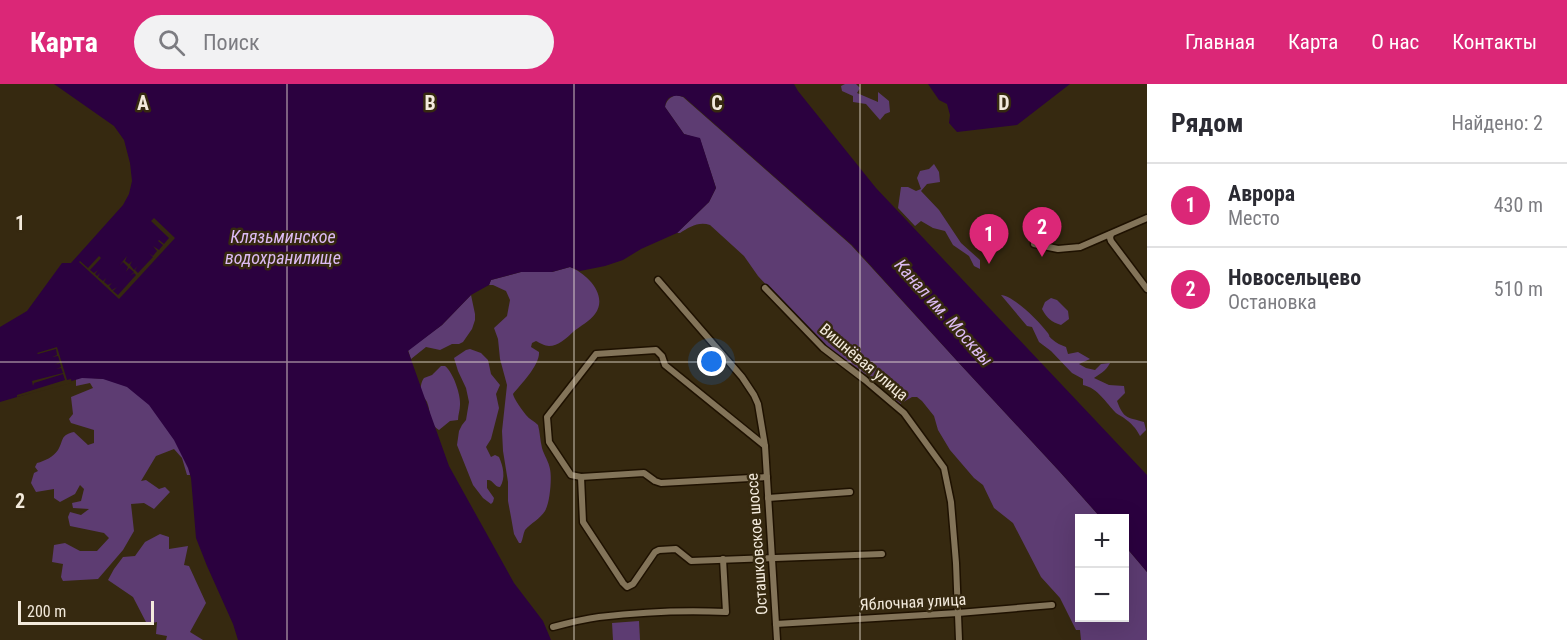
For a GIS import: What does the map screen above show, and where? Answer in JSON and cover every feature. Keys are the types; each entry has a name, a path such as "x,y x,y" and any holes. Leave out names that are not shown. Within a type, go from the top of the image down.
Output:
{"street":[{"path":"1034,244 1058,249 1072,249 1147,218"},
{"path":"1112,234 1111,241 1147,289"},
{"name":"Осташковское шоссе","path":"658,280 742,377 754,395 765,446 777,640"},
{"name":"Вишнёвая улица","path":"765,288 823,348 904,413 944,468 951,502 959,640"},
{"path":"765,446 665,365 662,356 656,350 596,354 547,417 549,442 570,475 581,477 644,473 661,483 767,477"},
{"path":"581,477 583,522 627,586 633,584 655,552 659,550 676,549 691,561 882,554"},
{"path":"768,498 850,492"},
{"path":"553,627 598,617 690,611 726,612 723,559"},
{"name":"Яблочная улица","path":"776,624 1052,605"}],"shaded area":[{"path":"856,84 860,88 857,93 878,102 878,92 889,101 890,112 880,120 866,104 853,102 853,96 842,91 841,86"},
{"path":"676,95 683,97 851,245 1097,514 1075,514 1075,622 1129,622 1129,551 1147,572 1147,640 1081,640 1080,630 1076,630 1060,598 1041,577 1013,523 994,508 983,485 950,450 938,430 934,416 922,401 917,397 912,397 900,404 882,382 865,374 820,343 758,276 744,256 710,225 698,224 677,233 709,202 716,188 700,139 684,134 665,107"},
{"path":"934,164 939,172 940,182 927,184 921,191 939,210 961,243 980,260 980,269 974,266 969,256 953,245 945,231 933,228 921,221 915,226 898,208 901,187 908,187 916,191 921,189 917,178 920,171 929,169"},
{"path":"570,267 589,279 597,292 599,307 590,319 559,343 549,346 536,341 532,343 531,347 539,352 536,363 513,394 526,415 538,425 542,448 551,473 547,507 541,516 525,530 521,543 519,543 514,534 508,501 508,482 503,451 502,431 507,385 494,328 507,316 510,300 506,291 489,285 491,280 521,272 552,272"},
{"path":"471,295 475,320 463,342 440,350 426,347 411,359 408,350 442,325"},
{"path":"1001,295 1013,300 1026,310 1051,338 1066,347 1068,354 1078,352 1090,359 1079,364 1095,370 1101,364 1110,363 1094,378 1109,385 1124,386 1125,393 1117,401 1122,412 1127,417 1144,422 1146,430 1140,436 1131,424 1116,413 1097,393 1083,385 1083,379 1072,373 1039,342 1032,327 1027,326"},
{"path":"1051,298 1057,300 1068,311 1069,319 1061,325 1050,319 1042,309 1045,302"},
{"path":"470,349 481,353 488,360 491,374 500,385 496,394 499,408 491,439 486,447 491,457 495,455 499,457 503,476 500,487 487,480 487,488 494,498 491,504 473,485 457,445 459,431 466,420 469,402 454,358"},
{"path":"441,366 445,366 454,378 460,405 458,420 450,421 439,430 432,421 427,402 421,393 421,383 424,378 432,375"},
{"path":"76,377 124,380 161,408 194,475 187,475 182,458 174,449 156,456 141,481 146,480 159,489 165,487 170,492 154,509 144,503 131,504 134,531 123,550 98,579 63,581 61,577 63,564 52,562 54,545 65,543 80,551 97,551 109,538 104,533 70,526 68,517 70,512 81,515 89,509 73,508 72,503 81,501 84,489 80,485 75,494 60,502 54,498 54,489 36,492 31,483 34,473 38,471 35,467 37,463 54,455 66,435 74,432 88,445 94,443 94,430 71,423 69,419 73,414 71,397 93,388 90,383 76,386"},
{"path":"160,534 169,537 169,549 188,546 184,565 189,566 206,603 190,632 203,640 166,640 167,636 156,634 157,622 147,624 133,597 108,580 123,557 135,556 145,542"},
{"path":"639,621 640,640 613,640 612,623"}],"water":[{"name":"Клязьминское водохранилище","path":"54,84 794,84 876,188 1147,475 1147,572 1129,551 1129,514 1097,514 852,245 684,97 674,96 667,100 665,107 684,134 700,138 716,188 709,202 677,233 623,260 605,266 580,271 570,267 552,272 521,272 491,280 489,285 471,295 442,325 408,351 449,466 514,583 543,621 551,640 238,640 196,538 191,478 188,468 174,440 149,405 127,387 103,379 82,378 0,402 0,327 27,311 62,263 71,263 123,205 129,194 132,181 130,163 124,140 114,126"},
{"path":"928,84 1070,84 1017,125 957,132 949,123 950,115 947,104 939,100"}],"pier":[{"path":"154,218 175,238 119,299 79,262 88,268 99,256 101,258 90,270 94,273 98,270 95,274 97,276 100,273 98,277 103,281 106,278 104,282 108,285 112,283 109,286 112,290 117,287 113,291 118,295 136,275 134,273 130,276 134,272 129,268 126,272 128,267 123,262 119,266 127,256 125,261 129,264 132,261 130,265 134,270 138,266 135,270 138,273 153,257 149,253 153,256 157,251 153,246 159,250 163,245 158,241 164,244 169,238 151,221"},
{"path":"57,347 67,380 71,379 72,383 17,397 17,395 65,380 63,374 34,383 33,386 32,381 63,373 61,368 56,369 61,367 60,363 54,365 60,362 58,356 52,357 57,355 56,349 37,353"}],"place":[{"name":"Новосельцево","path":"1042,257"},
{"name":"Аврора","path":"989,264"}],"water label":[{"name":"Канал им. Москвы","path":"944,312"}]}
